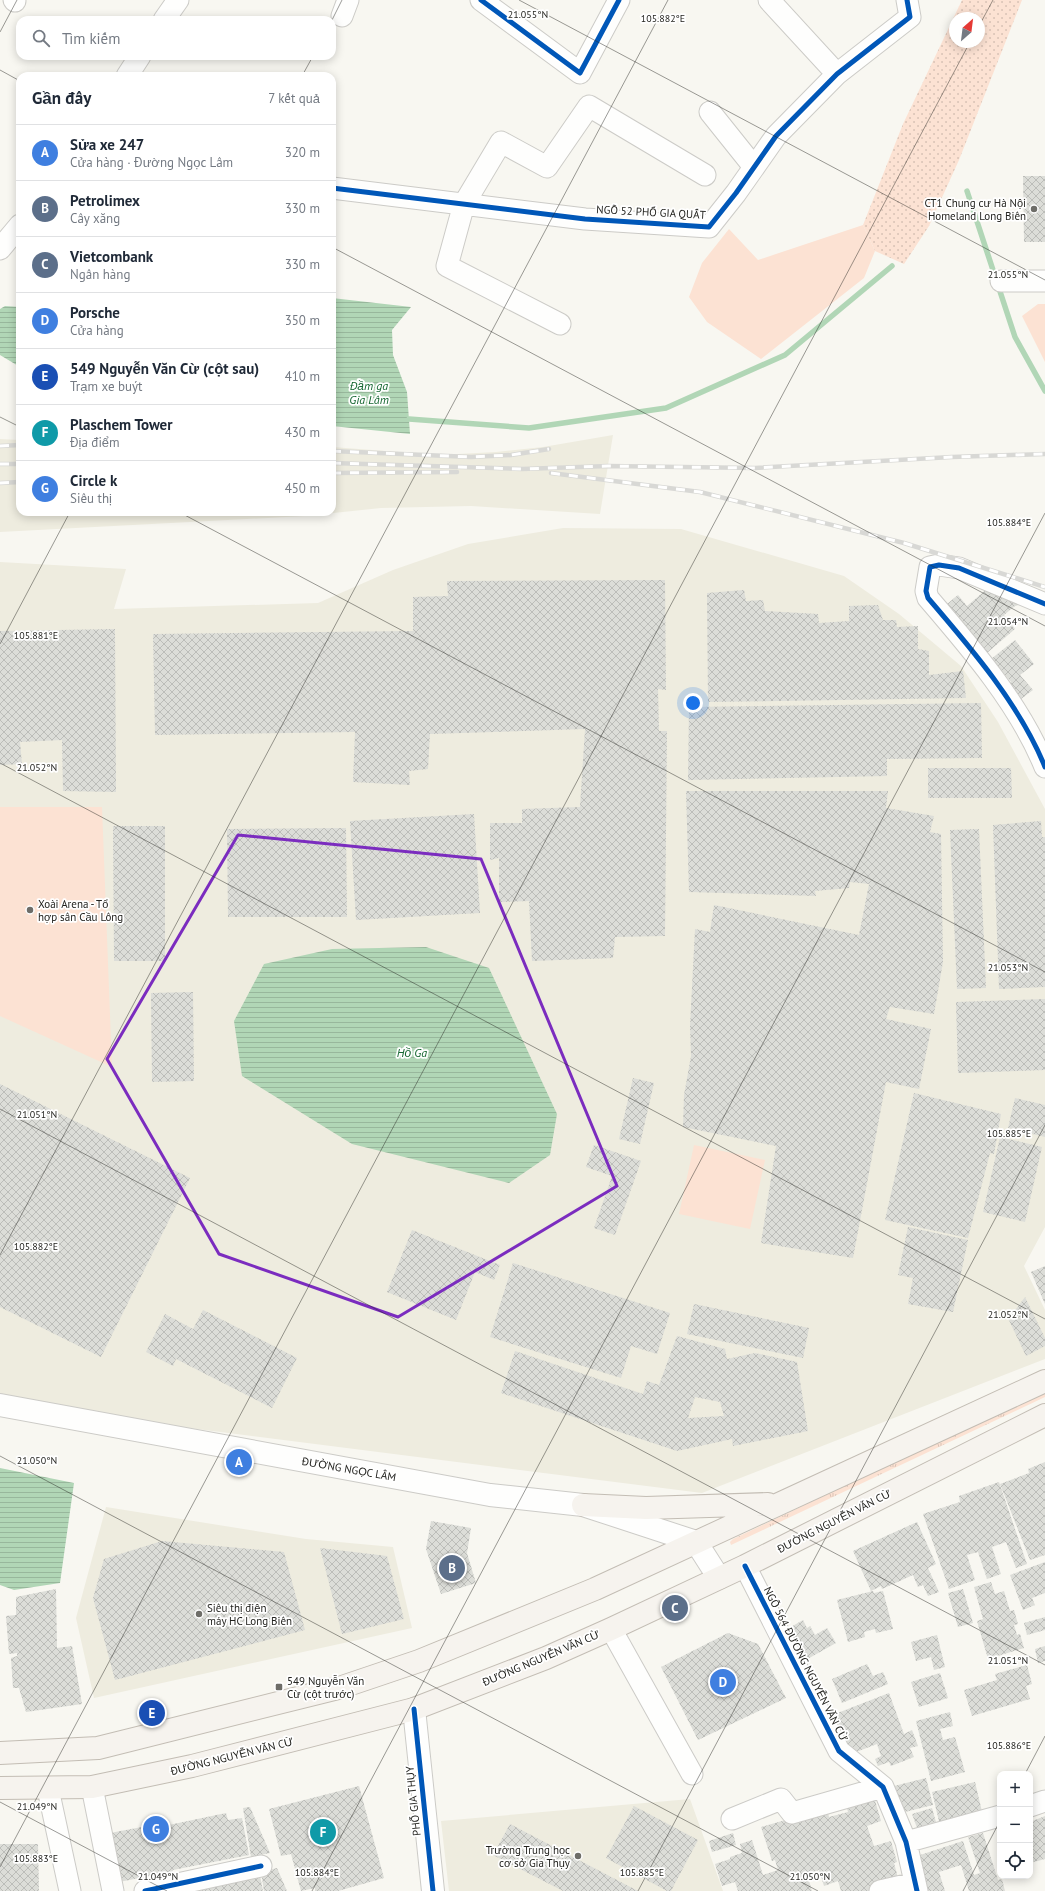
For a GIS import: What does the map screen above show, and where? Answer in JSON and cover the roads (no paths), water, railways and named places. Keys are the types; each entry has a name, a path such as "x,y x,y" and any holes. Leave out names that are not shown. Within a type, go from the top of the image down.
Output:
{"main road":[{"path":"0,1753 98,1748 342,1687 419,1661 595,1589 1045,1381"},
{"name":"ĐƯỜNG NGỌC LÂM","path":"0,1405 490,1495 583,1505 696,1542"},
{"name":"ĐƯỜNG NGUYỄN VĂN CỪ","path":"0,1788 48,1789 92,1787 207,1763 414,1709 546,1658 611,1629 745,1566 1045,1415"},
{"path":"583,1505 646,1508 778,1504"},
{"path":"696,1542 720,1578"},
{"name":"PHỐ GIA THỤY","path":"414,1709 433,1891"}],"street":[{"path":"167,16 178,0"},
{"path":"481,0 580,73 619,0"},
{"path":"770,0 837,74"},
{"name":"NGÕ 52 PHỐ GIA QUẤT","path":"336,188 585,219 709,227 776,136 837,74 910,17 907,0"},
{"path":"130,72 137,60"},
{"path":"560,324 446,266 464,204 502,142 547,167 588,106 705,175"},
{"path":"710,112 754,167"},
{"path":"0,249 16,230"},
{"path":"1001,281 1045,281"},
{"path":"1045,604 959,568 939,565 930,567 926,591 928,598 991,673 1037,747 1045,767"},
{"name":"NGÕ 564 ĐƯỜNG NGUYỄN VĂN CỪ","path":"745,1566 839,1751 883,1787 906,1842 916,1887"},
{"path":"611,1629 692,1774"},
{"path":"92,1787 114,1891"},
{"path":"732,1819 781,1799 792,1813 883,1787"},
{"path":"48,1789 70,1891"},
{"path":"1033,1805 1045,1801"},
{"path":"906,1842 997,1817"},
{"path":"145,1891 261,1866"},
{"path":"880,1891 916,1887"}],"water":[{"name":"Đầm ga Gia Lâm","path":"336,298 411,307 392,330 393,355 407,392 410,434 336,426"},
{"path":"5,306 16,307 16,365 0,355 0,309"},
{"name":"Hồ Ga","path":"426,947 489,968 557,1114 550,1155 509,1183 352,1144 242,1076 234,1021 264,964 332,949"},
{"path":"0,1468 74,1483 60,1583 14,1590 0,1585"}],"waterway":[{"path":"967,191 1015,337 1045,391"},
{"path":"409,419 529,428 666,408 785,355 892,266"}],"railway":[{"path":"0,446 16,445"},
{"path":"336,451 471,457 511,455 549,449"},
{"path":"336,463 522,469 608,466 755,468 952,457 1045,454"},
{"path":"0,464 16,464"},
{"path":"336,473 457,472"},
{"path":"551,473 700,492 904,543 1045,587"},
{"path":"0,483 16,482"}],"place":[{"name":"CT1 Chung cư Hà Nội Homeland Long Biên","path":"1034,209"},
{"name":"Xoài Arena - Tổ hợp sân Cầu Lông","path":"30,910"},
{"name":"Sửa xe 247","path":"239,1462"},
{"name":"Petrolimex","path":"452,1568"},
{"name":"Vietcombank","path":"675,1608"},
{"name":"Siêu thị điện máy HC Long Biên","path":"199,1614"},
{"name":"Porsche","path":"723,1682"},
{"name":"549 Nguyễn Văn Cừ (cột trước)","path":"279,1687"},
{"name":"549 Nguyễn Văn Cừ (cột sau)","path":"152,1713"},
{"name":"Circle k","path":"156,1829"},
{"name":"Plaschem Tower","path":"323,1832"},
{"name":"Trường Trung học cơ sở Gia Thụy","path":"578,1856"}]}
